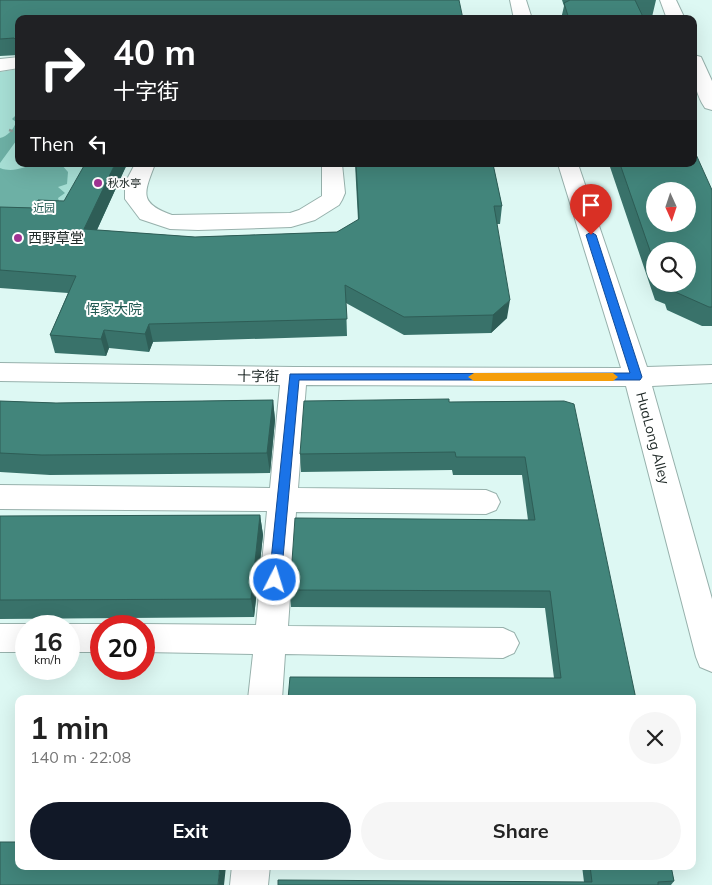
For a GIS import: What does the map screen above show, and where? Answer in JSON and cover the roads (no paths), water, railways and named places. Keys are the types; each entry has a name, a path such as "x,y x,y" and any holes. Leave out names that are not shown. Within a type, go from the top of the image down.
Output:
{"street":[{"path":"518,0 522,15"},
{"path":"668,0 674,15"},
{"path":"0,65 15,63"},
{"path":"697,68 712,104"},
{"path":"144,167 136,183 136,199 148,214 170,222 198,224 291,220 307,215 331,200 334,193 332,167"},
{"name":"HuaLong Alley","path":"569,167 637,377 712,657"},
{"name":"十字街","path":"0,372 294,376 637,377 712,374"},
{"path":"265,695 294,376"},
{"path":"0,497 486,502"},
{"path":"0,638 15,638"},
{"path":"155,638 503,643"},
{"path":"249,885 251,870"}],"place":[{"name":"秋水亭","path":"98,183"},
{"name":"西野草堂","path":"18,238"}],"park label":[{"name":"近园","path":"44,208"},
{"name":"恽家大院","path":"114,309"}]}
